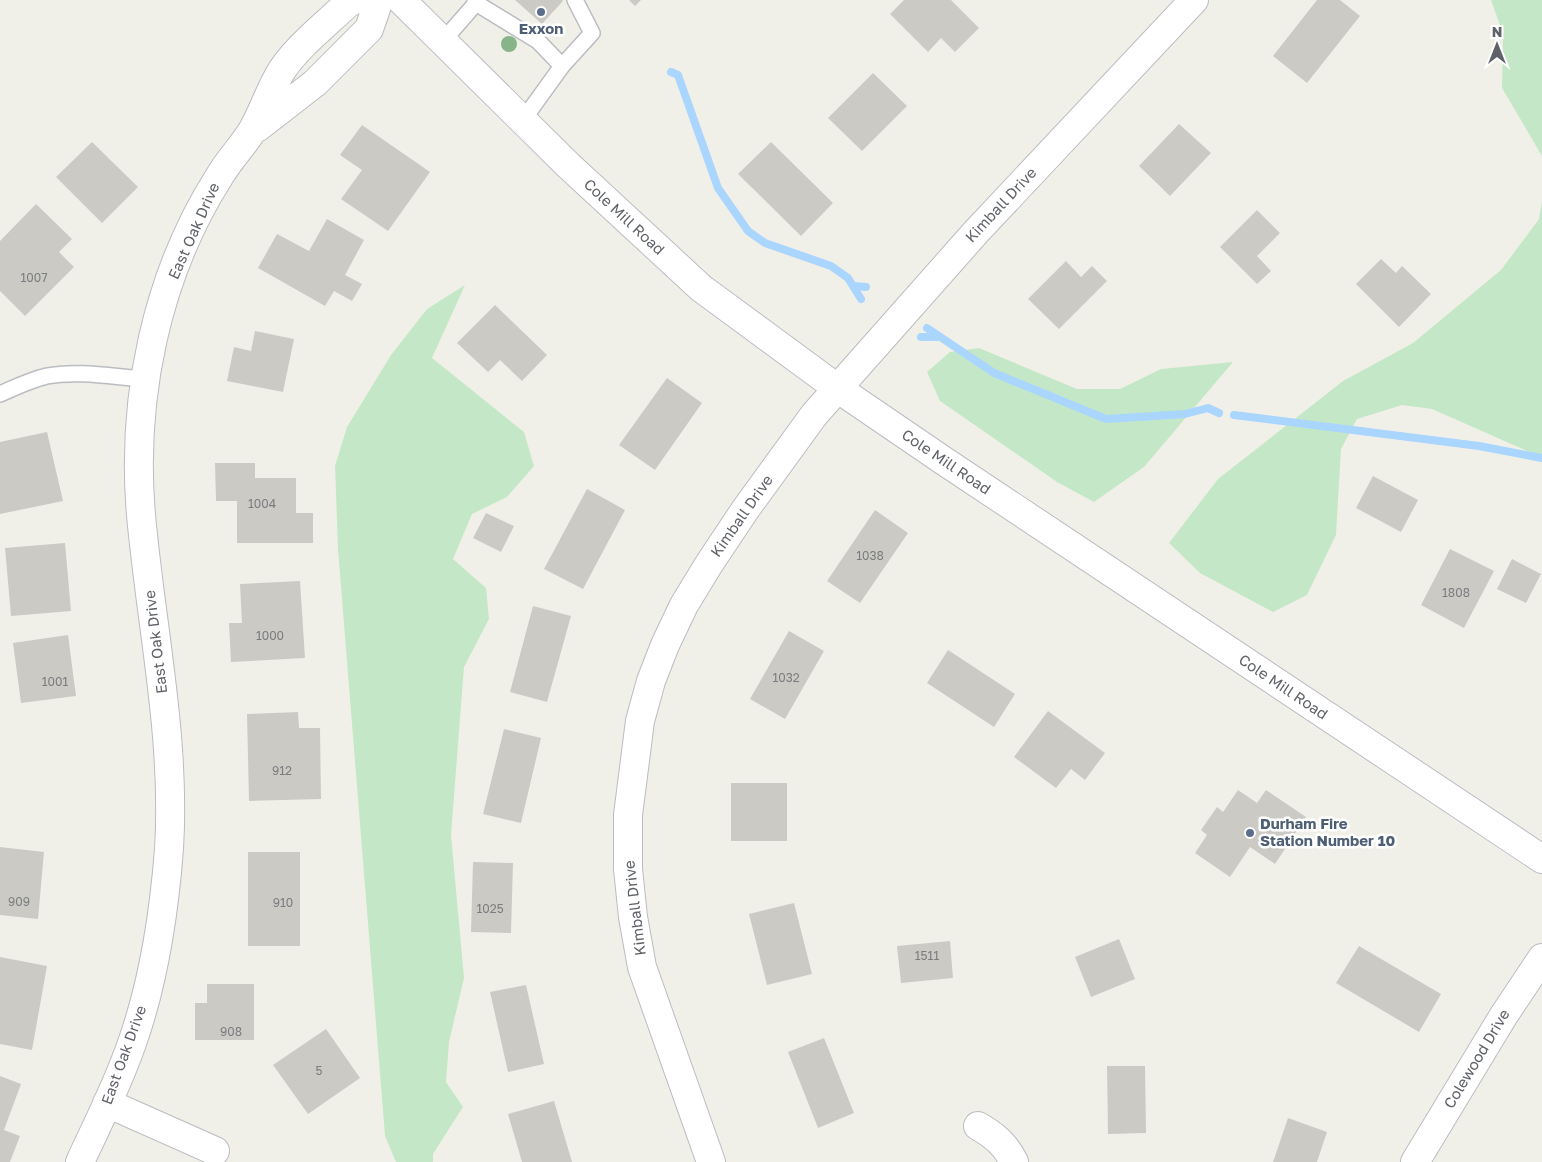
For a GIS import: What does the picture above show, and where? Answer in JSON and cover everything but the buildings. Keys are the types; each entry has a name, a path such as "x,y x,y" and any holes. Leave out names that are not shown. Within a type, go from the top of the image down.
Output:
{"street":[{"name":"East Oak Drive","path":"80,1162 132,1043 154,967 163,913 169,846 170,780 165,720 141,515 139,471 145,379 165,296 182,251 219,176 252,132 282,69 347,4 354,0"},
{"name":"East Oak Drive","path":"252,132 315,83 369,29 379,0"},
{"name":"Cole Mill Road","path":"402,0 575,172 701,288 837,388 1542,859"},
{"name":"Kimball Drive","path":"711,1162 642,967 633,917 628,869 628,815 640,721 651,681 665,645 689,597 745,510 837,388 976,232 1194,0"},
{"name":"Colewood Drive","path":"1415,1162 1504,1015 1542,958"},
{"path":"107,1103 215,1151"},
{"path":"978,1126 993,1134 1009,1151 1014,1162"}],"lane":[{"path":"523,120 562,66 592,33 575,0"},
{"path":"442,41 475,2 538,41 562,66"},
{"path":"0,394 28,381 49,376 145,379"}],"green space":[{"path":"1491,0 1542,0 1542,156 1502,88 1503,34"},
{"path":"1542,201 1542,455 1527,451 1432,409 1402,405 1357,419 1341,449 1336,535 1307,595 1273,612 1200,573 1169,543 1218,479 1343,381 1413,343 1501,270 1539,219"},
{"path":"465,285 432,358 524,432 534,466 507,497 472,514 453,559 486,588 489,619 464,667 451,835 464,978 449,1042 446,1082 463,1107 433,1154 433,1162 396,1162 385,1136 338,549 335,466 347,427 391,355 427,309"},
{"path":"979,348 1077,389 1120,389 1161,369 1233,362 1144,467 1094,502 1057,482 940,401 927,372 950,352"}],"waterway":[{"path":"671,72 678,75 718,188 748,231 765,243 831,266 848,278 861,299"},
{"path":"854,286 866,287"},
{"path":"927,328 994,373 1106,419 1185,414 1208,408 1219,413"},
{"path":"921,337 939,337"},
{"path":"1234,415 1479,446 1542,458"}],"place":[{"name":"Exxon","path":"541,12"},
{"name":"Durham Fire Station Number 10","path":"1250,833"}]}
